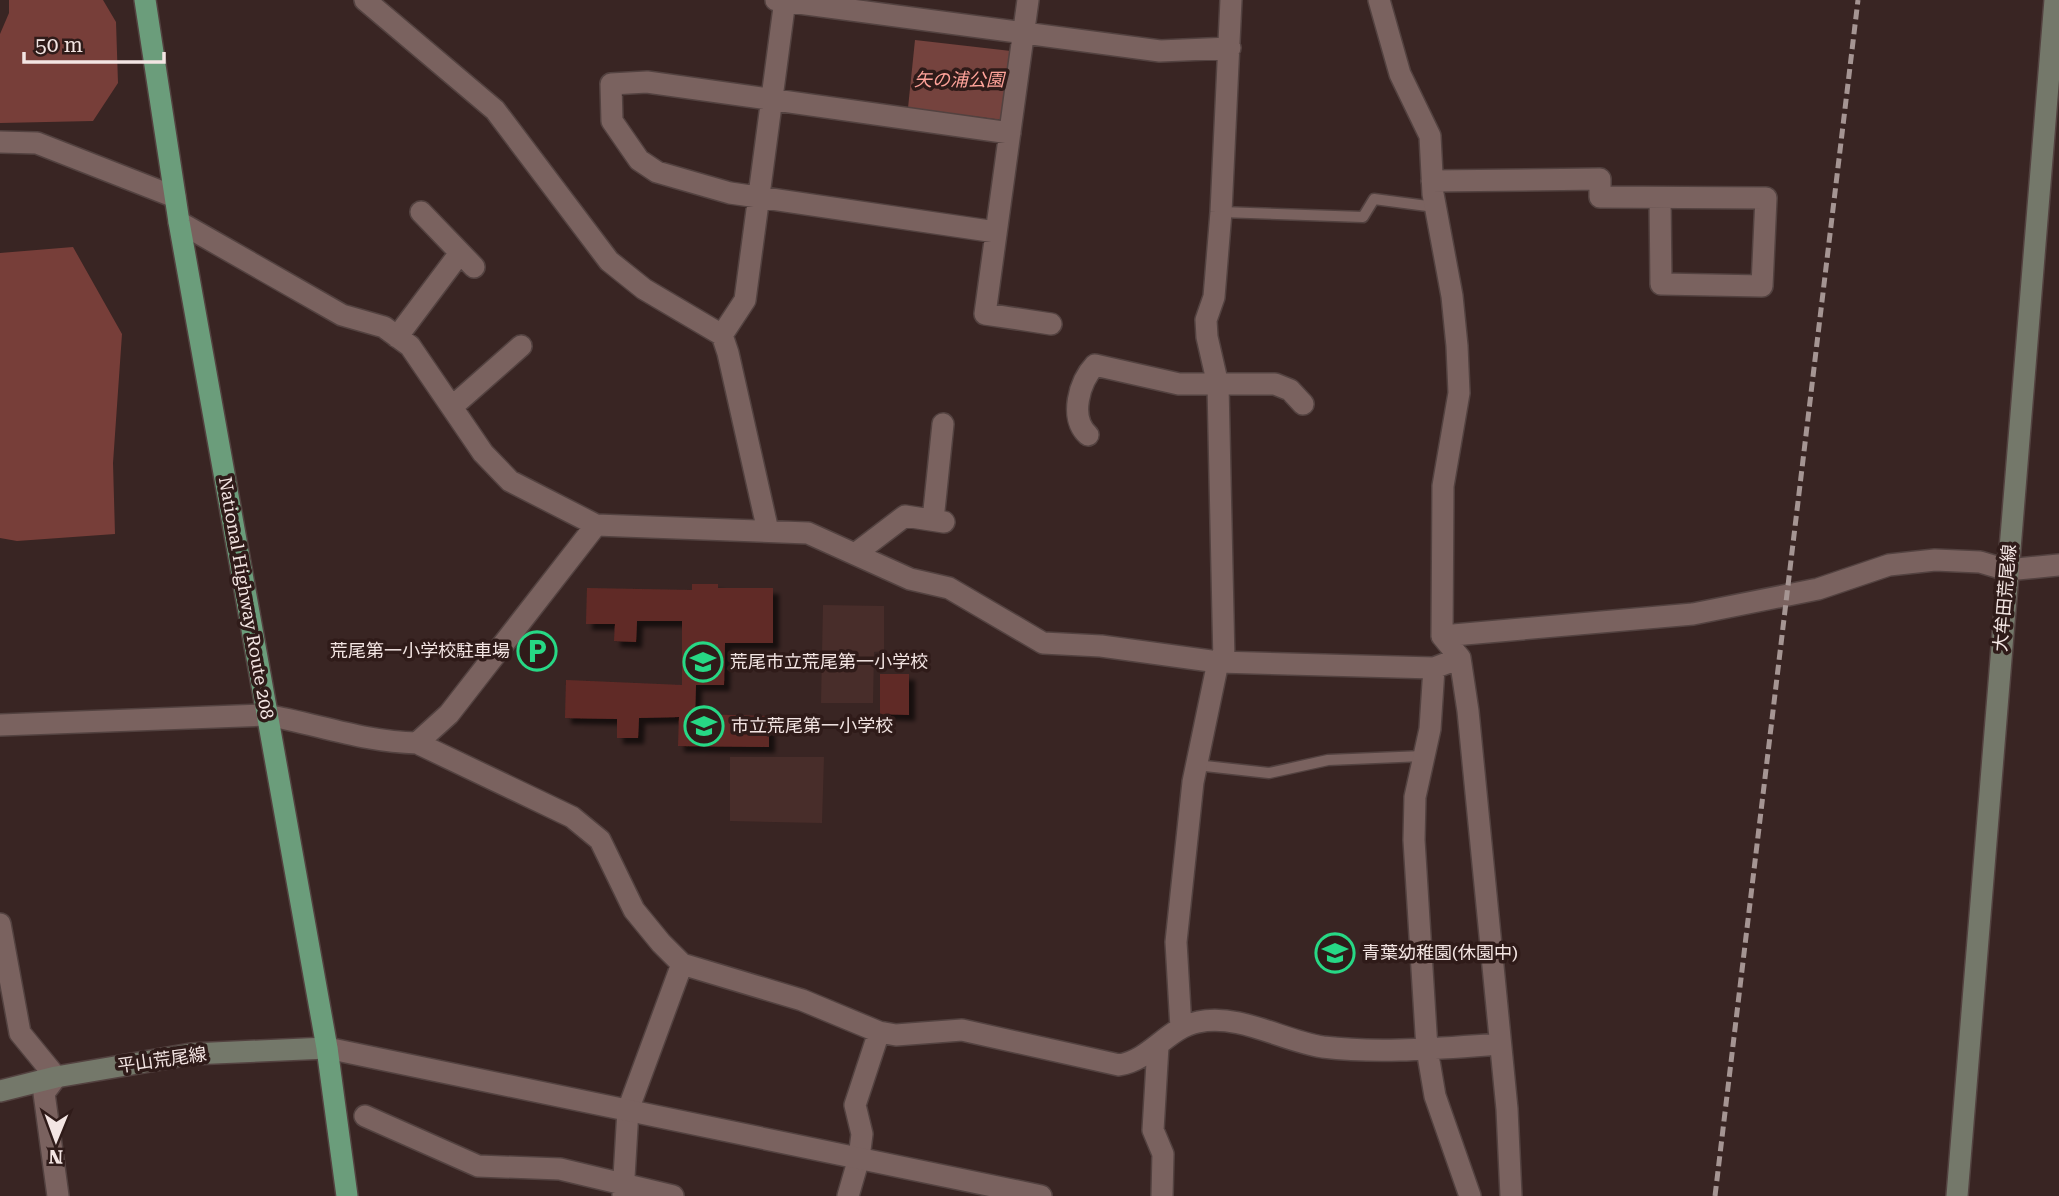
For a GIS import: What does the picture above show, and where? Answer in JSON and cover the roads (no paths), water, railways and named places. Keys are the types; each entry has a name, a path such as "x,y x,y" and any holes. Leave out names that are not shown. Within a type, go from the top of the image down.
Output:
{"highway":[{"name":"National Highway Route 208","path":"145,0 179,222 327,1048 347,1196"}],"main road":[{"name":"大牟田荒尾線","path":"1958,1196 2055,0"},
{"name":"平山荒尾線","path":"0,1091 56,1077 191,1054 327,1048"}],"street":[{"path":"722,335 745,300 782,0 1160,51 1230,48"},
{"path":"1028,0 985,314 1051,324"},
{"path":"1181,1028 1176,942 1196,765 1221,662 1218,385 1207,337 1206,320 1214,297 1221,212 1231,0"},
{"path":"1379,0 1400,74 1430,136 1436,207 1452,296 1458,393 1443,486 1442,636 1461,658 1500,1044 1511,1196"},
{"path":"370,2 495,110 609,261 644,289 722,335 768,531"},
{"path":"996,232 730,193 657,172 639,160 612,121 611,84 647,82 1010,133"},
{"path":"0,142 37,143 175,197"},
{"path":"1433,181 1600,179 1601,197 1766,198 1762,286 1661,284 1660,198"},
{"path":"397,337 467,260 421,212"},
{"path":"179,222 342,315 384,327 410,346 483,453 510,481 596,525 808,533 910,579 949,588 1043,643 1101,646 1221,662 1434,668 1461,658"},
{"path":"453,406 521,346"},
{"path":"1088,435 1080,427 1076,415 1086,375 1095,365 1179,384 1275,384 1290,390 1303,404"},
{"path":"855,554 905,516 939,521 943,424"},
{"path":"416,743 449,714 596,525"},
{"path":"1442,636 1693,614 1818,589 1889,565 1935,560 1980,562 2007,570 2059,565"},
{"path":"1434,668 1430,729 1415,797 1414,840 1427,1049 1435,1096 1471,1196"},
{"path":"0,725 266,715 305,722 359,739 416,743 572,817 600,840 635,910 682,964 802,1000 880,1032 896,1035 962,1030 1119,1065 1137,1062 1181,1028 1199,1021 1232,1022 1320,1046 1365,1051 1500,1044"},
{"path":"0,923 20,1032 56,1077 44,1093 58,1196"},
{"path":"622,1189 628,1110 682,964"},
{"path":"848,1196 859,1158 862,1134 855,1105 880,1032"},
{"path":"1158,1046 1153,1130 1163,1154 1165,1175 1162,1196"},
{"path":"327,1048 1041,1196"},
{"path":"365,1116 478,1166 560,1169 622,1189 673,1196"}],"lane":[{"path":"1221,212 1363,217 1374,199 1436,207"},
{"path":"1196,765 1269,773 1328,760 1423,756"}],"railway":[{"path":"1715,1196 1858,0"}],"place":[{"name":"荒尾第一小学校駐車場","path":"537,651"},
{"name":"荒尾市立荒尾第一小学校","path":"703,662"},
{"name":"市立荒尾第一小学校","path":"704,726"},
{"name":"青葉幼稚園(休園中)","path":"1335,953"}],"park label":[{"name":"矢の浦公園","path":"959,80"}]}
